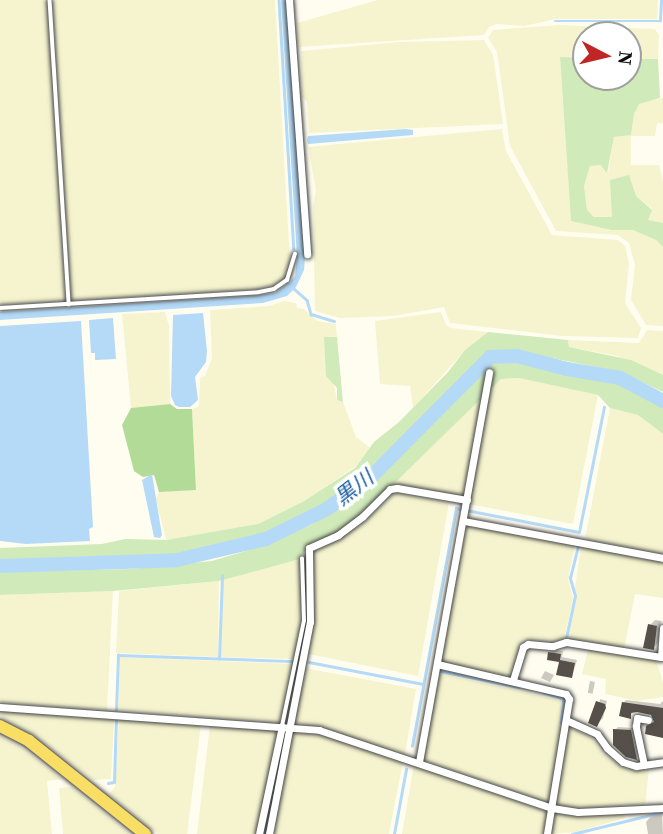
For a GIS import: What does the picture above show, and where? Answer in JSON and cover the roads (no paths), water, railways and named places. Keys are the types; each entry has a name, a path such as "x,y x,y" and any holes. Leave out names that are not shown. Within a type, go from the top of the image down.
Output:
{"main road":[{"path":"0,726 29,741 145,834"}],"street":[{"path":"289,0 307,254"},
{"path":"413,760 437,664 489,372"},
{"path":"268,834 292,727 310,622 309,548 338,535 355,523 390,489 397,488 466,506"},
{"path":"464,521 663,558"},
{"path":"663,633 663,668"},
{"path":"513,680 523,647 528,644 553,646 566,642 661,657"},
{"path":"437,664 566,694 569,699 548,834"},
{"path":"0,707 282,726 328,732 552,807 578,812 663,807"},
{"path":"644,765 636,726 637,718 648,720"},
{"path":"566,720 597,734 607,748 623,762 644,765 663,762"},
{"path":"260,834 282,726"}],"lane":[{"path":"50,0 69,304"},
{"path":"0,308 259,292 274,289 288,280 295,254"},
{"path":"282,726 304,621 302,559"}],"water":[{"path":"281,0 286,0 305,258 304,270 296,287 287,296 263,303 0,320 0,312 262,295 275,293 290,282 295,276 297,258"},
{"path":"413,130 413,135 308,144 307,140 308,136"},
{"path":"203,313 207,351 206,362 195,377 198,400 190,407 179,407 171,396 173,315"},
{"path":"113,318 116,359 95,360 95,353 91,353 89,320"},
{"path":"81,321 93,527 89,529 90,541 26,544 0,541 0,326"},
{"path":"152,474 162,535 160,538 154,537 142,480"}],"waterway":[{"path":"279,0 294,249"},
{"path":"555,21 660,21 661,0"},
{"path":"292,287 307,300 311,314 334,321"},
{"name":"黒川","path":"0,566 177,560 266,539 327,509 371,477 490,357 517,356 567,369 620,378 663,401"},
{"path":"412,746 456,508 579,532 604,407"},
{"path":"566,638 575,596 570,578 578,545"},
{"path":"219,659 222,576"},
{"path":"116,710 118,655 293,661"},
{"path":"309,662 423,684"},
{"path":"440,671 519,687"},
{"path":"543,692 564,699 561,723"},
{"path":"108,783 114,782 116,718"},
{"path":"264,834 285,731"},
{"path":"394,834 406,769"},
{"path":"572,834 663,812"}]}
